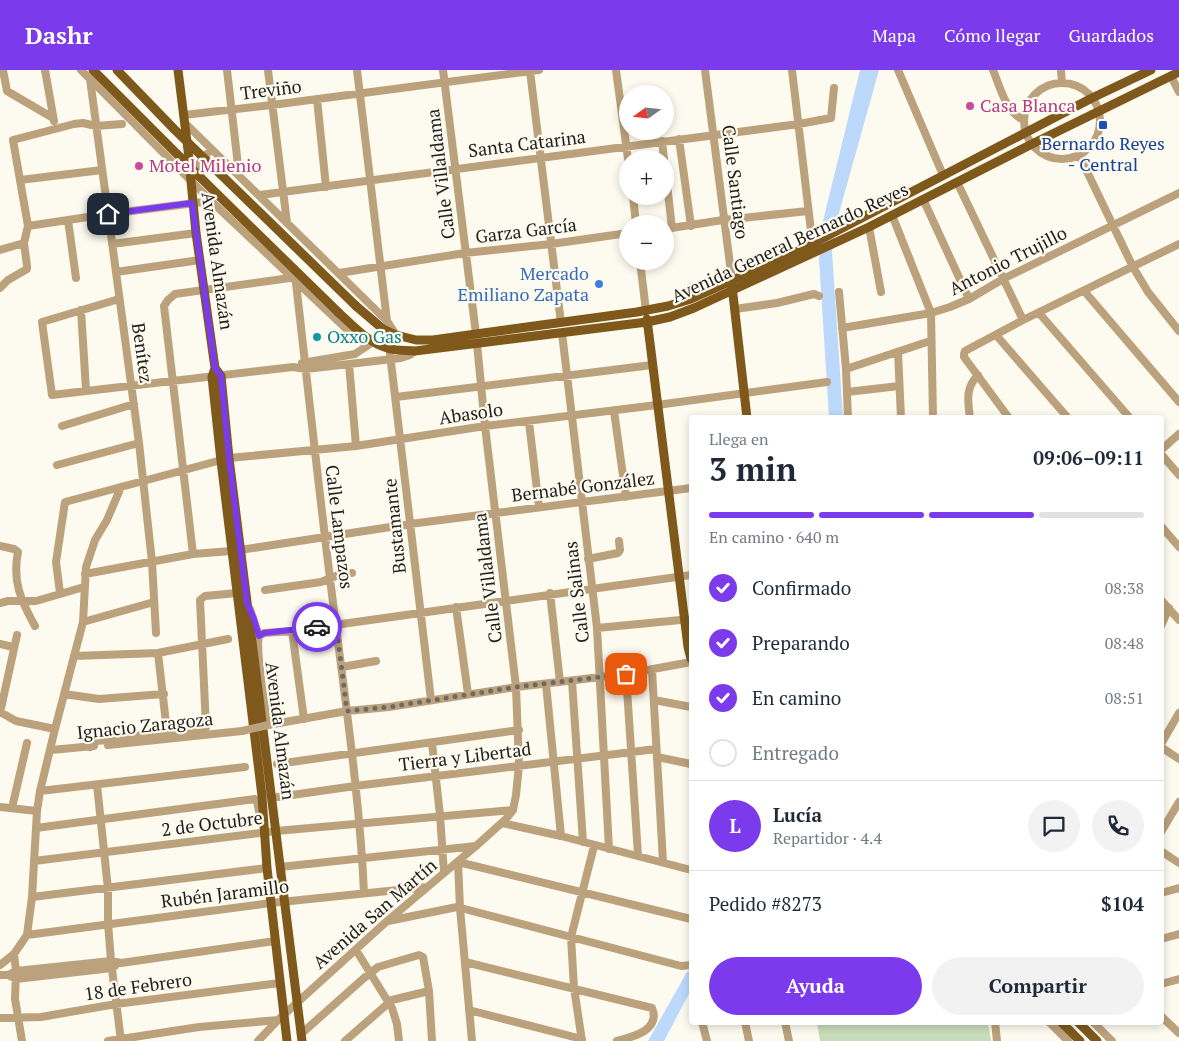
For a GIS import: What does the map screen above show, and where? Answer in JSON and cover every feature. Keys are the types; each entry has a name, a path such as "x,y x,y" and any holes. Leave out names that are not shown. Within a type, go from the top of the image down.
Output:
{"main road":[{"name":"Avenida General Bernardo Reyes","path":"117,70 175,130 382,329 404,338 425,340 477,339 562,333 647,322 670,317 694,308 869,227 1098,110 1175,74"},
{"name":"Avenida Almazán","path":"178,70 192,203 217,377 236,550 247,603 301,1037"},
{"name":"Avenida General Bernardo Reyes","path":"91,74 339,313 390,354 415,351 561,323 646,311 682,302 804,248 1092,98 1151,70"},
{"name":"Calle Santiago","path":"732,280 747,415"},
{"path":"646,311 668,491 688,619 689,651"},
{"name":"Avenida Almazán","path":"236,550 237,593 261,787 263,833 280,984 281,1017 287,1041"},
{"path":"1064,1025 1080,1041"},
{"path":"1081,1025 1097,1041"}],"street":[{"path":"2,70 7,92 53,118"},
{"path":"45,70 55,128"},
{"path":"81,70 91,74 190,180 293,280 355,337 364,341 372,341"},
{"path":"226,70 239,174"},
{"path":"268,70 287,223"},
{"path":"357,70 387,321"},
{"name":"Calle Villaldama","path":"443,70 477,339 485,426 516,687 519,765 518,784 513,810"},
{"name":"Treviño","path":"184,119 231,110 360,94 509,72 540,70"},
{"path":"616,70 627,150"},
{"name":"Calle Santiago","path":"705,70 732,280"},
{"path":"792,70 811,231"},
{"path":"898,70 943,175"},
{"path":"993,70 1011,110 1018,118 1024,120"},
{"path":"1060,70 1062,83"},
{"path":"530,71 561,323"},
{"name":"Benítez","path":"91,74 96,126 139,443 152,562 156,633"},
{"path":"1175,74 1179,92"},
{"path":"1062,83 1084,90 1092,98 1098,110 1100,121 1099,131 1091,145 1079,155 1069,159 1053,158 1039,151 1032,144 1026,132 1024,120 1029,104 1040,90 1050,85 1062,83"},
{"name":"Santa Catarina","path":"260,195 829,119 832,116 834,88"},
{"path":"317,99 326,187"},
{"path":"184,119 213,151 239,174 387,321 396,335"},
{"path":"0,288 8,280 27,269 24,243 28,226 13,140 79,123 96,126 122,124"},
{"path":"679,139 691,226"},
{"path":"662,141 663,150"},
{"path":"202,192 196,179 197,168 203,157 213,151"},
{"path":"1079,155 1133,268 1148,292 1179,331"},
{"path":"20,180 102,170"},
{"path":"957,182 1024,320"},
{"name":"Antonio Trujillo","path":"842,328 931,313 950,307 1179,193"},
{"path":"924,199 969,299"},
{"path":"28,226 211,201"},
{"path":"674,228 808,211"},
{"path":"892,215 931,313 930,341 933,415"},
{"path":"68,220 76,278"},
{"path":"869,227 881,292"},
{"path":"112,244 196,233"},
{"name":"Garza García","path":"339,273 466,253 619,234"},
{"path":"0,250 24,243"},
{"path":"1007,415 964,357 964,352 1024,320 1177,248"},
{"path":"116,272 200,260"},
{"path":"641,270 646,311"},
{"path":"193,554 164,306 175,294 293,280"},
{"name":"Calle Lampazos","path":"293,280 352,753 354,786 360,823 364,893"},
{"path":"839,292 848,415"},
{"path":"1084,292 1179,402"},
{"path":"735,309 777,303 814,294 819,296"},
{"path":"119,299 42,321 52,395 217,377 305,365 355,354 372,341"},
{"path":"81,310 86,390"},
{"path":"1039,313 1127,415"},
{"name":"Calle Salinas","path":"562,333 597,628 609,849"},
{"path":"996,335 1065,415"},
{"path":"846,369 930,341"},
{"path":"898,352 902,415"},
{"path":"305,365 349,364 390,354"},
{"name":"Bustamante","path":"390,354 431,700"},
{"path":"349,364 356,446"},
{"path":"396,397 652,365"},
{"path":"970,415 968,393 972,383 978,376"},
{"name":"Abasolo","path":"60,593 56,562 65,502 142,480 225,459 356,446 485,426 529,422 827,382"},
{"path":"847,392 899,386"},
{"path":"62,426 134,404"},
{"path":"614,411 626,497"},
{"path":"529,422 538,507"},
{"path":"1164,447 1179,434"},
{"path":"57,465 139,443"},
{"path":"1164,458 1179,475"},
{"path":"0,965 14,954 26,935 32,898 37,811 40,791 83,622 85,574 93,546 107,520 121,487"},
{"name":"Bernabé González","path":"85,574 193,554 236,550 410,524 689,488"},
{"path":"1164,530 1179,547"},
{"path":"588,558 618,553 620,550 619,541"},
{"path":"0,546 16,550 15,572 21,601 35,626"},
{"path":"265,590 321,582 341,574 352,573"},
{"path":"262,634 689,575"},
{"path":"0,603 36,601 84,586"},
{"path":"90,746 96,741 206,726 199,603 201,598 205,596 237,593"},
{"path":"550,593 560,682"},
{"path":"83,622 154,602"},
{"path":"247,603 262,634 259,656 267,714 271,724 347,711 516,687 626,674 652,670 689,661"},
{"path":"1164,603 1179,620"},
{"path":"456,607 468,694"},
{"path":"1164,619 1169,608"},
{"path":"597,628 688,619"},
{"path":"292,631 304,719"},
{"path":"17,635 0,712 16,721 55,728"},
{"path":"74,656 158,653 228,639"},
{"path":"0,644 13,647"},
{"path":"158,653 167,732"},
{"path":"342,668 376,660"},
{"path":"652,670 663,862"},
{"path":"626,674 638,855"},
{"path":"572,681 583,842"},
{"path":"546,684 561,836"},
{"path":"64,694 99,699 164,694"},
{"path":"654,700 689,706"},
{"path":"1164,740 1179,713"},
{"name":"Ignacio Zaragoza","path":"51,750 242,731 271,724"},
{"path":"278,764 519,730"},
{"path":"12,808 27,743"},
{"path":"432,743 444,873"},
{"path":"1164,748 1179,759"},
{"name":"Tierra y Libertad","path":"278,797 631,752 657,753 689,763"},
{"path":"40,791 245,767"},
{"path":"97,785 108,889 111,964 121,1040"},
{"path":"36,828 255,799 263,833"},
{"path":"1164,827 1179,802"},
{"path":"0,807 37,811"},
{"name":"2 de Octubre","path":"34,861 263,833 440,815 513,810"},
{"name":"Avenida San Martín","path":"258,1041 281,1017 386,922 502,823 513,810"},
{"path":"502,823 638,855 689,869"},
{"path":"280,867 476,846"},
{"path":"469,1010 582,1040 574,988 571,937 594,846"},
{"path":"1164,853 1179,863"},
{"path":"472,1041 460,908 458,862 689,919"},
{"path":"32,898 267,868"},
{"name":"Rubén Jaramillo","path":"26,935 271,902 427,887"},
{"path":"1164,892 1179,888"},
{"path":"386,922 455,907 681,966 689,966"},
{"path":"1164,938 1179,934"},
{"path":"4,975 111,964 275,941"},
{"path":"356,950 392,1008 397,1024 399,1041"},
{"path":"14,954 16,975 14,998 22,1041"},
{"path":"301,1037 378,967 415,955 422,956 427,971 432,1041"},
{"path":"465,962 652,1008 654,1015 650,1026 640,1034 617,1041"},
{"path":"1164,983 1179,979"},
{"name":"18 de Febrero","path":"0,1018 41,1017 116,1004 280,984"},
{"path":"345,1041 388,1002 399,997 429,991"},
{"path":"108,1041 281,1017"},
{"path":"1164,1018 1176,1026 1179,1034"},
{"path":"703,1025 707,1041"},
{"path":"746,1025 750,1041"},
{"path":"786,1025 789,1041"},
{"path":"995,1025 997,1041"},
{"path":"1052,1025 1068,1041"},
{"path":"1096,1025 1112,1041"}],"green space":[{"path":"817,1025 988,1025 991,1041 820,1041"}],"water":[{"path":"860,70 879,70 837,220 832,251 843,415 829,415 819,259 822,225"},
{"path":"689,972 689,994 664,1041 648,1041"}],"way so far":[{"path":"317,627 336,624 347,711 389,707 516,687 626,674"}],"place":[{"name":"Casa Blanca","path":"970,106"},
{"name":"Bernardo Reyes - Central","path":"1103,125"},
{"name":"Motel Milenio","path":"139,166"},
{"name":"Mercado Emiliano Zapata","path":"599,284"},
{"name":"Oxxo Gas","path":"317,337"}],"route":[{"path":"108,214 192,203 215,368 221,376 247,603 259,636 264,633 317,627"}]}
